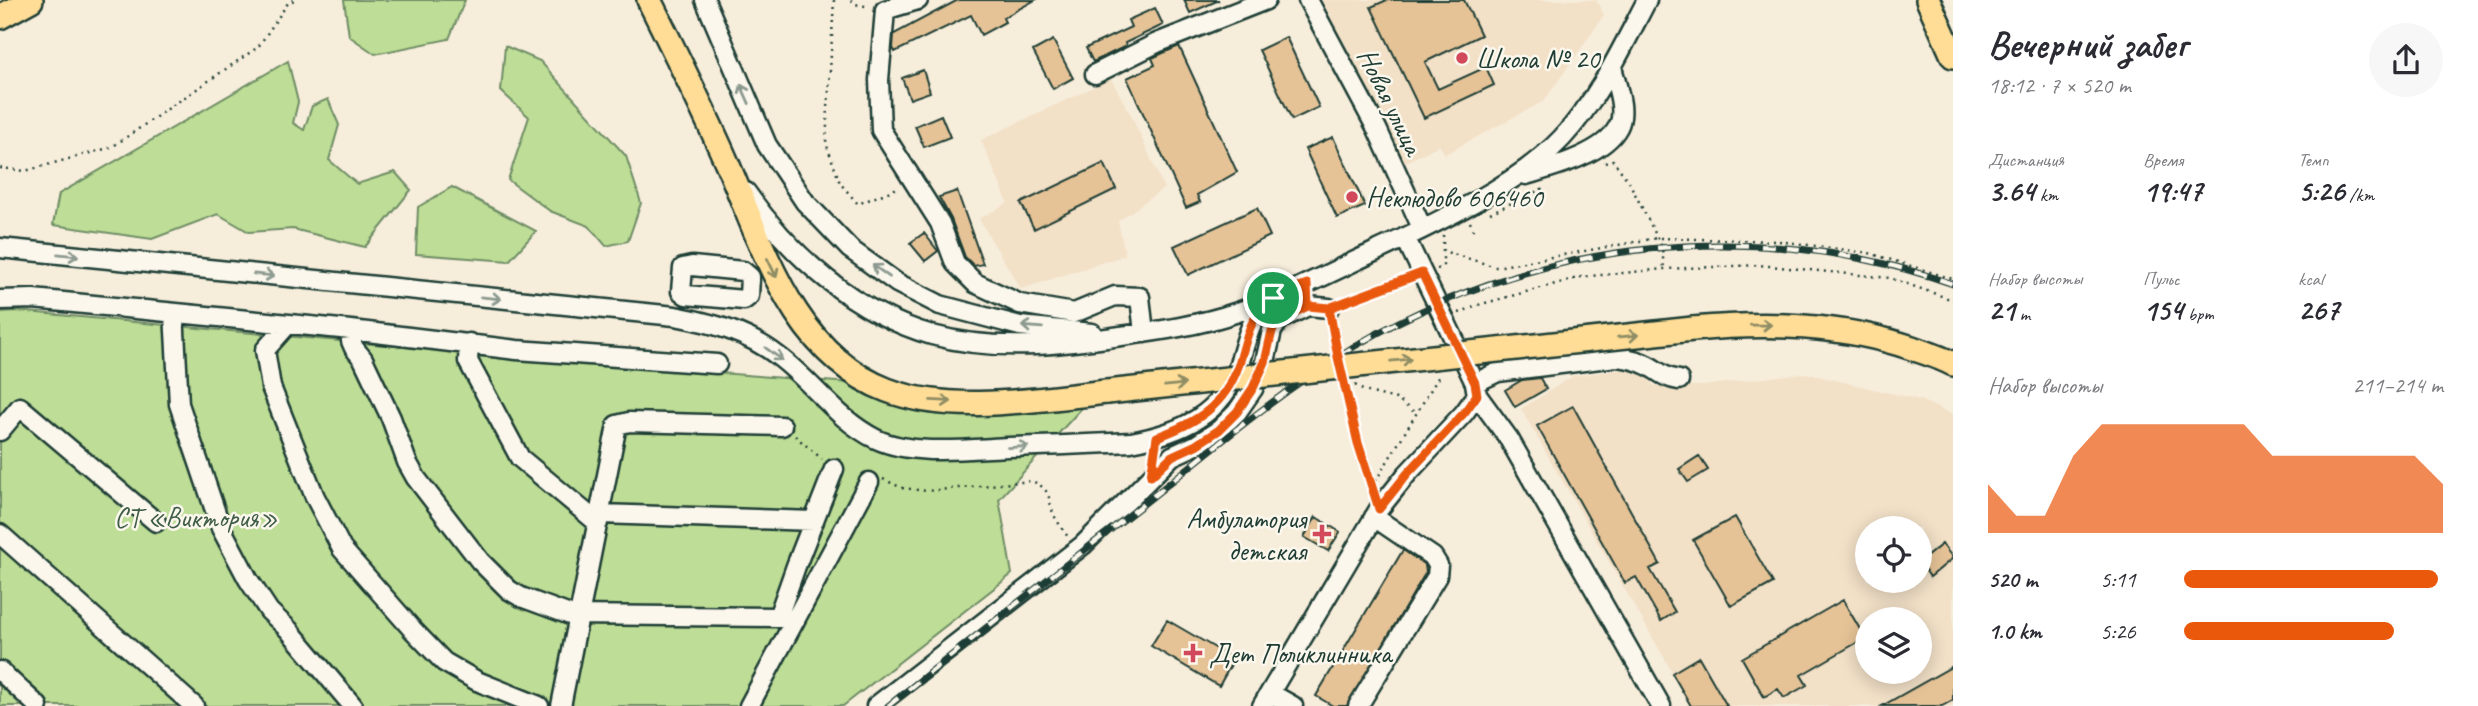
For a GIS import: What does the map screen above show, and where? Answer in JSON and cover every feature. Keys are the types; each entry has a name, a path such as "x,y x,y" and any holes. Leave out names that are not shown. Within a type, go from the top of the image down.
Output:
{"main road":[{"path":"0,17 31,0"},
{"path":"1928,0 1953,56"},
{"path":"652,6 726,160 785,295 828,352 852,373 887,390 931,401 982,403 1730,326 1794,325 1846,331 1887,340 1953,364"}],"street":[{"path":"705,0 767,145 805,202 850,249 897,283 940,305 1020,326 1125,336"},
{"path":"918,0 885,10 878,80 881,130 940,223 955,263 975,283 1020,304 1074,313 1115,296 1140,296 1144,333"},
{"path":"1095,74 1157,43 1266,0"},
{"name":"Новая улица","path":"1308,0 1377,130 1422,228"},
{"path":"726,160 755,205 801,259 845,293 885,315 932,335 994,346 1062,345 1144,333 1236,313 1307,284 1405,237 1510,180 1535,163 1561,139 1589,106 1647,0"},
{"path":"1510,180 1569,163 1600,145 1619,127 1622,107 1612,67"},
{"path":"1405,237 1476,389 1509,439 1661,706"},
{"path":"0,248 675,316 714,323 752,339 779,356 857,428 878,440 917,449 958,450 1131,442 1157,437 1202,417 1222,398 1238,366 1247,333 1257,313 1273,298"},
{"path":"1307,284 1308,306"},
{"path":"714,323 715,298"},
{"path":"0,300 33,299 351,330 517,350 717,364"},
{"path":"876,706 1083,545 1172,456 1219,430 1237,412 1253,388 1265,362 1272,331 1279,320 1308,306 1329,308"},
{"path":"174,313 179,404 221,528 248,579 269,611 288,629 353,706"},
{"path":"288,324 265,350 271,387 316,497 342,549 444,662 477,681 540,706"},
{"path":"351,330 351,341 363,359 391,418 407,462 448,522 480,561 509,590 570,615 786,620"},
{"path":"469,343 468,361 520,458 599,519 814,521"},
{"path":"1293,706 1266,700 1377,513 1407,474 1464,413 1476,389 1499,372 1616,357 1632,359 1650,366 1665,379 1679,380"},
{"path":"0,430 20,407 156,522"},
{"path":"561,706 617,425 629,422 782,426"},
{"path":"1151,476 1157,437"},
{"path":"749,706 786,620 814,521 834,470"},
{"path":"786,620 869,482"},
{"path":"1358,706 1437,576 1438,565 1433,556 1377,513"},
{"path":"0,534 194,706"},
{"path":"0,671 38,706"}],"path":[{"path":"0,168 25,171 112,147 258,47 288,3 294,0"},
{"path":"834,0 826,143 840,183 858,204 913,181"},
{"path":"851,0 855,4 885,10"},
{"path":"1602,164 1613,160 1629,181 1662,247 1664,269"},
{"path":"1481,217 1546,187"},
{"path":"1461,226 1470,222 1474,233"},
{"path":"1443,234 1441,311 1478,305 1581,277 1664,269 1759,265 1890,278 1953,300"},
{"path":"1443,251 1496,267 1657,238 1779,241 1869,253 1953,279"},
{"path":"1338,357 1329,308 1443,267"},
{"path":"1372,486 1438,381 1440,372"},
{"path":"1377,513 1343,377 1364,391 1396,399 1417,414"},
{"path":"869,482 879,477 902,488 927,491 1032,481 1040,484 1051,500 1053,514 1068,537 1083,545"}],"shaded area":[{"name":"Школа № 20","path":"1322,0 1596,0 1604,15 1544,101 1445,154 1439,145 1404,163"},
{"path":"1111,79 1131,115 1164,188 1118,221 1125,255 1021,289 979,219 1008,203 981,140"},
{"path":"1640,367 1654,386 1703,386 1804,373 1920,400 1953,415 1953,706 1692,706 1521,409 1573,376"}],"green space":[{"path":"344,0 465,0 449,39 375,54 349,36"},
{"path":"505,46 540,61 626,156 641,203 628,241 606,246 589,226 550,211 508,180 529,117 501,91"},
{"path":"288,61 298,102 293,123 304,130 312,106 328,99 339,125 329,160 357,184 395,172 411,190 365,247 293,229 249,232 218,214 152,239 53,225 59,194"},
{"path":"452,187 536,231 509,261 416,254 418,207"},
{"name":"СТ «Виктория»","path":"17,311 553,360 1090,399 999,499 1012,574 843,706 0,706 0,312"}],"building":[{"path":"958,0 1035,0 1003,18 1005,22 981,35 971,15 895,52 894,34"},
{"path":"1184,0 1219,0 1190,13"},
{"path":"1387,0 1464,0 1481,35 1425,62 1438,89 1486,67 1494,85 1424,118 1371,7"},
{"path":"1155,8 1163,25 1093,62 1086,48 1131,27 1128,20"},
{"path":"1286,37 1319,107 1292,120 1259,50"},
{"path":"1053,40 1073,78 1053,89 1033,51"},
{"path":"1179,46 1237,172 1197,195 1200,202 1186,208 1127,78 1155,65 1152,58"},
{"path":"923,70 930,92 910,99 902,78"},
{"path":"941,115 950,137 924,147 915,126"},
{"path":"1333,137 1365,206 1337,218 1305,149"},
{"path":"1104,163 1116,189 1034,229 1021,203"},
{"path":"957,191 983,264 974,266 965,257 951,219 939,197"},
{"path":"1257,208 1270,236 1188,275 1174,246"},
{"path":"924,233 938,251 925,261 910,243"},
{"path":"1540,378 1546,389 1515,407 1505,390 1522,380"},
{"path":"1573,406 1660,564 1650,569 1675,612 1661,621 1636,577 1625,583 1537,426"},
{"path":"1699,456 1708,470 1688,482 1679,469"},
{"name":"Амбулатория детская","path":"1316,517 1340,532 1328,551 1304,537"},
{"path":"1735,517 1773,583 1731,606 1693,540"},
{"path":"1942,544 1953,558 1932,575 1932,552"},
{"path":"1403,550 1425,565 1426,572 1347,706 1333,706 1316,696"},
{"path":"1843,600 1855,621 1855,644 1801,675 1807,685 1784,698 1778,689 1764,697 1742,658"},
{"name":"Дет Поликлинника","path":"1167,620 1234,659 1219,686 1151,646"},
{"path":"1699,657 1727,706 1691,706 1672,673"},
{"path":"1953,666 1953,700 1942,706 1882,706 1921,684 1932,684 1932,678"}],"railway":[{"path":"888,706 1272,402 1355,346 1425,310 1497,281 1572,261 1648,249 1725,245 1801,250 1878,262 1953,284"}],"place":[{"name":"Школа № 20","path":"1462,58"},
{"name":"Неклюдово 606460","path":"1352,197"},
{"name":"Амбулатория детская","path":"1322,534"},
{"name":"Дет Поликлинника","path":"1193,653"}],"route":[{"path":"1273,298 1257,313 1247,333 1238,366 1222,398 1202,417 1178,430 1157,437 1151,476 1172,456 1219,430 1237,412 1253,388 1265,362 1272,331 1279,320 1308,306 1329,308 1422,273 1475,383 1477,395 1379,509 1358,443 1329,308 1308,306 1307,284 1273,298"}]}
